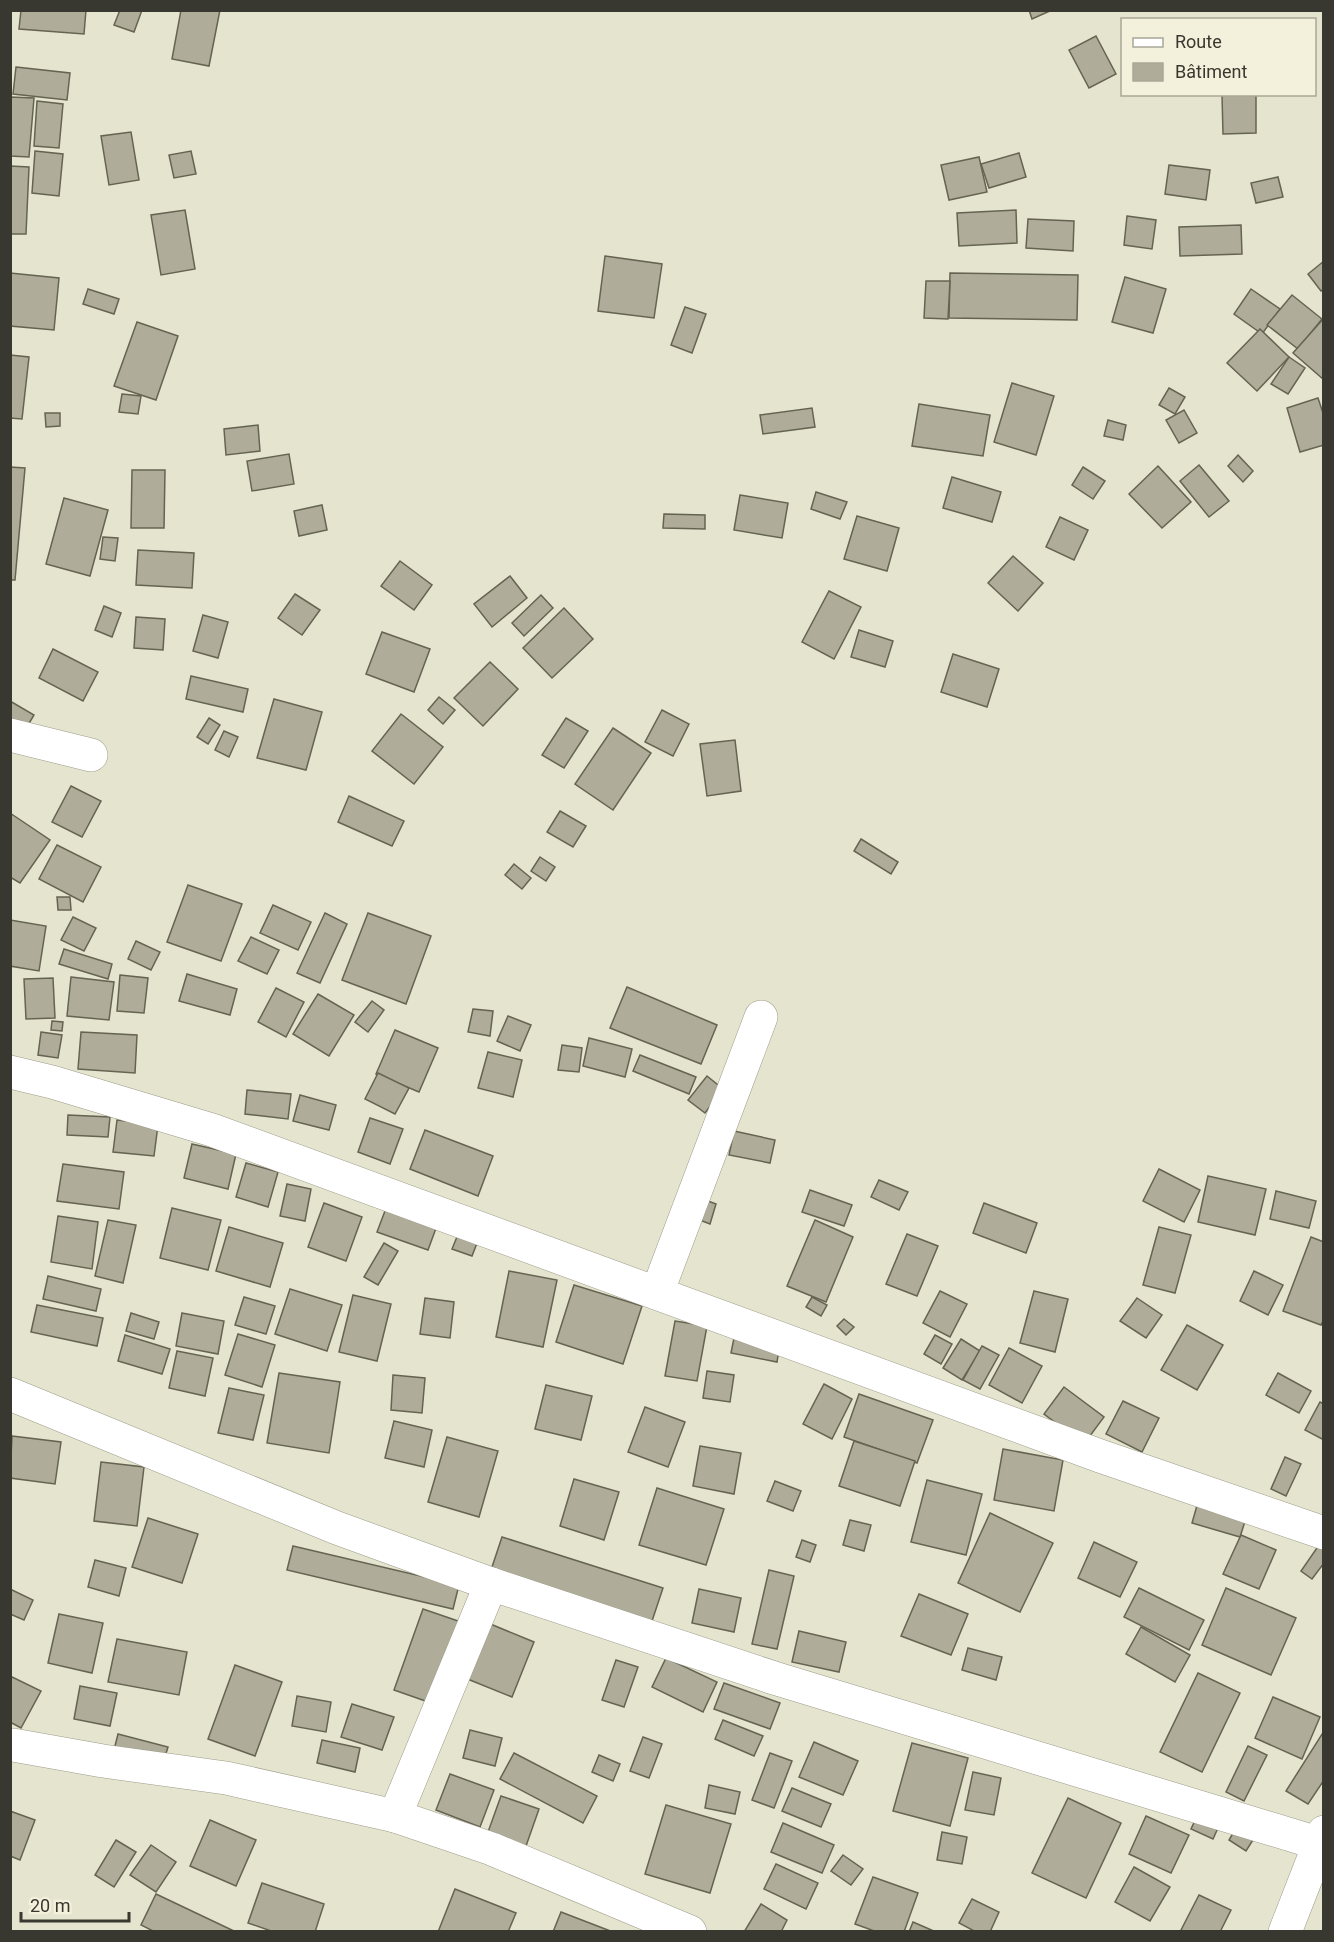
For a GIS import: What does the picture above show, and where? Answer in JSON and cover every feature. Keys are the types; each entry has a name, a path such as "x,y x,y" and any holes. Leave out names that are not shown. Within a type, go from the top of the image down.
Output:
{"street":[{"path":"10,735 91,755"},
{"path":"657,1293 761,1017"},
{"path":"10,1072 52,1082 212,1130 1101,1456 1323,1533"},
{"path":"10,1394 337,1528 491,1584 774,1678 1322,1840 1285,1932"},
{"path":"395,1816 491,1584"},
{"path":"13,1745 103,1761 226,1778 395,1816 492,1849 690,1932"}],"building":[{"path":"21,10 86,10 84,34 19,29"},
{"path":"120,10 142,10 134,32 114,25"},
{"path":"181,10 220,10 209,66 172,59"},
{"path":"1029,10 1052,10 1032,19"},
{"path":"1096,36 1116,74 1089,88 1069,50"},
{"path":"16,67 70,73 67,100 13,94"},
{"path":"1222,96 1256,96 1256,133 1223,134"},
{"path":"10,97 34,98 29,157 10,156"},
{"path":"37,101 63,104 59,148 34,146"},
{"path":"131,132 139,180 109,185 101,136"},
{"path":"35,151 63,154 59,196 32,193"},
{"path":"191,151 196,174 174,178 169,155"},
{"path":"1019,153 1026,177 989,188 981,164"},
{"path":"979,157 987,192 949,200 941,165"},
{"path":"1169,165 1210,170 1206,200 1165,194"},
{"path":"10,166 29,167 26,234 10,234"},
{"path":"1278,177 1283,197 1256,203 1251,183"},
{"path":"185,210 195,269 161,275 151,215"},
{"path":"1016,210 1017,243 959,246 957,213"},
{"path":"1127,216 1156,220 1152,249 1124,245"},
{"path":"1028,219 1074,221 1073,251 1026,248"},
{"path":"1241,225 1242,254 1180,256 1179,227"},
{"path":"605,256 662,264 654,318 598,311"},
{"path":"1324,261 1324,289 1321,291 1308,274"},
{"path":"10,273 59,278 54,330 10,326"},
{"path":"950,273 1078,275 1077,320 949,318"},
{"path":"1125,277 1166,289 1153,333 1112,322"},
{"path":"926,281 950,281 948,319 924,318"},
{"path":"88,289 119,299 114,314 83,304"},
{"path":"1251,289 1280,309 1262,334 1234,314"},
{"path":"1292,295 1322,319 1298,349 1267,325"},
{"path":"685,307 706,314 692,353 671,345"},
{"path":"1324,318 1324,379 1323,379 1293,353"},
{"path":"137,322 178,336 156,400 114,386"},
{"path":"1260,329 1289,357 1257,391 1227,363"},
{"path":"10,355 29,357 22,419 10,418"},
{"path":"1289,357 1305,368 1288,394 1271,384"},
{"path":"1012,383 1054,396 1036,455 994,442"},
{"path":"1169,388 1185,397 1175,414 1159,405"},
{"path":"122,394 141,396 138,414 119,412"},
{"path":"1318,398 1324,416 1324,445 1300,452 1287,408"},
{"path":"919,404 990,415 983,456 912,446"},
{"path":"812,408 815,427 763,434 760,415"},
{"path":"1184,410 1197,433 1179,443 1166,420"},
{"path":"45,413 60,413 60,426 46,427"},
{"path":"1108,420 1126,425 1123,440 1104,436"},
{"path":"258,425 260,451 226,455 224,429"},
{"path":"289,454 294,484 252,491 247,461"},
{"path":"1238,455 1253,471 1243,482 1228,466"},
{"path":"1199,465 1229,501 1209,517 1180,481"},
{"path":"1158,466 1191,502 1162,528 1129,494"},
{"path":"10,467 25,468 15,580 10,580"},
{"path":"1083,467 1105,481 1093,499 1072,485"},
{"path":"132,470 165,470 164,528 131,528"},
{"path":"952,477 1001,492 992,522 943,508"},
{"path":"816,492 847,502 840,519 811,509"},
{"path":"740,495 788,503 782,538 734,530"},
{"path":"64,498 108,510 90,576 46,564"},
{"path":"322,505 327,530 299,536 294,511"},
{"path":"664,514 705,515 705,529 663,528"},
{"path":"857,516 899,528 887,571 844,559"},
{"path":"1060,517 1088,530 1074,560 1046,547"},
{"path":"103,537 118,538 115,561 100,559"},
{"path":"138,550 194,553 192,588 136,585"},
{"path":"1013,556 1043,583 1018,611 988,583"},
{"path":"400,561 432,585 414,610 381,586"},
{"path":"510,576 527,598 492,627 474,604"},
{"path":"829,591 861,607 834,659 802,642"},
{"path":"295,594 320,610 302,635 278,618"},
{"path":"541,595 553,608 524,636 512,623"},
{"path":"104,606 121,613 112,637 95,630"},
{"path":"564,608 593,639 552,678 523,648"},
{"path":"203,615 228,622 218,658 193,651"},
{"path":"136,617 165,619 163,650 134,648"},
{"path":"859,630 893,641 885,667 851,657"},
{"path":"382,632 430,649 414,692 366,674"},
{"path":"53,649 98,672 83,701 39,678"},
{"path":"953,654 999,669 987,707 941,692"},
{"path":"490,662 518,689 483,726 454,698"},
{"path":"191,676 248,689 243,712 186,699"},
{"path":"439,697 455,710 443,724 428,710"},
{"path":"274,699 322,712 306,770 257,758"},
{"path":"10,701 34,715 15,747 10,745"},
{"path":"662,710 689,724 673,756 645,742"},
{"path":"401,714 443,747 414,784 372,751"},
{"path":"209,718 220,725 208,744 197,737"},
{"path":"566,718 588,731 564,768 542,755"},
{"path":"613,728 651,753 613,810 575,784"},
{"path":"224,731 238,737 229,757 215,750"},
{"path":"735,740 741,791 707,796 700,744"},
{"path":"71,786 101,801 82,837 52,822"},
{"path":"349,796 404,821 392,846 338,822"},
{"path":"560,811 586,826 573,847 547,832"},
{"path":"10,813 50,840 20,883 10,877"},
{"path":"861,839 898,862 891,874 854,851"},
{"path":"57,845 101,867 83,902 39,879"},
{"path":"540,857 555,867 546,881 531,871"},
{"path":"514,864 531,878 522,889 505,875"},
{"path":"188,885 242,904 221,961 167,942"},
{"path":"57,897 70,897 71,910 58,910"},
{"path":"273,905 311,922 298,950 260,933"},
{"path":"325,913 347,924 320,983 297,973"},
{"path":"368,913 431,936 406,1004 342,980"},
{"path":"73,917 96,928 84,951 61,940"},
{"path":"10,920 46,926 39,971 10,966"},
{"path":"251,937 279,950 267,974 238,961"},
{"path":"136,941 160,952 151,970 128,959"},
{"path":"64,949 112,964 108,979 59,964"},
{"path":"187,974 237,989 230,1015 179,1001"},
{"path":"120,975 148,978 144,1013 117,1011"},
{"path":"71,977 114,982 109,1020 67,1016"},
{"path":"53,978 55,1018 26,1019 24,979"},
{"path":"627,987 717,1025 701,1064 610,1028"},
{"path":"276,988 304,1002 286,1037 258,1022"},
{"path":"318,994 354,1015 329,1056 293,1034"},
{"path":"372,1001 384,1010 368,1032 355,1022"},
{"path":"473,1009 493,1011 490,1036 468,1032"},
{"path":"508,1016 531,1025 520,1051 497,1041"},
{"path":"52,1021 63,1022 62,1031 51,1030"},
{"path":"395,1030 438,1048 419,1092 376,1074"},
{"path":"41,1032 62,1035 58,1058 38,1055"},
{"path":"81,1032 137,1035 135,1073 78,1069"},
{"path":"589,1038 632,1049 625,1077 583,1066"},
{"path":"562,1045 582,1048 579,1072 558,1070"},
{"path":"488,1052 522,1060 513,1097 478,1088"},
{"path":"640,1055 696,1077 689,1094 633,1071"},
{"path":"378,1073 409,1088 395,1114 365,1099"},
{"path":"707,1076 723,1089 705,1113 688,1100"},
{"path":"247,1090 291,1094 288,1119 245,1114"},
{"path":"300,1095 336,1105 329,1130 293,1121"},
{"path":"68,1115 110,1117 108,1137 67,1135"},
{"path":"370,1118 403,1129 390,1164 358,1152"},
{"path":"117,1120 158,1125 154,1156 113,1152"},
{"path":"425,1130 493,1156 478,1196 410,1169"},
{"path":"734,1131 775,1140 770,1163 729,1155"},
{"path":"192,1144 236,1154 228,1189 184,1178"},
{"path":"246,1163 278,1172 268,1207 236,1197"},
{"path":"63,1164 124,1172 119,1209 57,1201"},
{"path":"1159,1169 1200,1190 1184,1222 1143,1201"},
{"path":"1208,1176 1266,1189 1255,1235 1198,1222"},
{"path":"879,1180 908,1192 899,1210 871,1197"},
{"path":"287,1184 311,1189 305,1221 280,1216"},
{"path":"810,1190 852,1205 844,1226 802,1212"},
{"path":"1276,1191 1316,1201 1309,1228 1270,1219"},
{"path":"700,1198 716,1204 710,1224 692,1217"},
{"path":"324,1203 362,1217 346,1261 308,1247"},
{"path":"388,1203 439,1220 428,1250 377,1232"},
{"path":"984,1203 1037,1223 1026,1253 973,1233"},
{"path":"172,1208 221,1220 208,1270 160,1258"},
{"path":"58,1216 98,1222 92,1269 51,1262"},
{"path":"108,1220 136,1225 123,1283 95,1276"},
{"path":"815,1220 853,1237 826,1302 787,1286"},
{"path":"229,1227 283,1243 270,1287 216,1271"},
{"path":"1159,1227 1191,1235 1175,1293 1143,1285"},
{"path":"459,1232 479,1238 472,1256 452,1249"},
{"path":"907,1234 938,1246 917,1296 886,1284"},
{"path":"1311,1237 1324,1242 1324,1319 1321,1325 1283,1311"},
{"path":"384,1243 398,1251 378,1285 364,1277"},
{"path":"509,1271 557,1280 543,1347 496,1337"},
{"path":"1254,1271 1283,1285 1268,1315 1240,1301"},
{"path":"48,1276 101,1289 96,1311 43,1299"},
{"path":"574,1285 642,1306 623,1364 556,1342"},
{"path":"290,1289 342,1305 327,1351 275,1334"},
{"path":"940,1291 967,1304 950,1337 923,1323"},
{"path":"1034,1291 1068,1299 1055,1352 1020,1343"},
{"path":"353,1295 391,1304 377,1361 339,1352"},
{"path":"244,1297 275,1306 266,1334 235,1325"},
{"path":"812,1297 827,1305 821,1316 806,1307"},
{"path":"425,1298 454,1302 450,1338 420,1334"},
{"path":"1137,1298 1162,1315 1146,1338 1120,1321"},
{"path":"37,1305 103,1318 97,1346 31,1332"},
{"path":"131,1313 159,1322 154,1339 126,1331"},
{"path":"182,1313 224,1321 218,1354 176,1346"},
{"path":"844,1319 854,1327 846,1335 837,1326"},
{"path":"675,1321 707,1326 697,1381 665,1376"},
{"path":"1187,1325 1223,1345 1197,1390 1161,1370"},
{"path":"735,1333 780,1343 777,1362 731,1353"},
{"path":"238,1334 275,1345 262,1387 225,1375"},
{"path":"125,1335 170,1349 162,1374 118,1361"},
{"path":"935,1335 952,1344 941,1364 924,1354"},
{"path":"961,1339 980,1351 962,1380 943,1368"},
{"path":"982,1346 999,1355 980,1389 963,1380"},
{"path":"1009,1348 1042,1366 1022,1403 989,1385"},
{"path":"177,1351 213,1358 205,1396 169,1388"},
{"path":"707,1371 734,1375 730,1402 703,1398"},
{"path":"279,1373 340,1382 329,1453 267,1443"},
{"path":"1278,1373 1311,1391 1299,1413 1266,1395"},
{"path":"393,1375 425,1378 422,1413 391,1410"},
{"path":"824,1384 852,1399 832,1439 803,1424"},
{"path":"546,1385 592,1396 581,1440 535,1429"},
{"path":"1064,1387 1104,1417 1084,1444 1044,1414"},
{"path":"229,1388 264,1395 253,1440 218,1433"},
{"path":"859,1394 933,1420 917,1463 844,1437"},
{"path":"1123,1401 1159,1418 1142,1452 1106,1434"},
{"path":"1320,1402 1324,1404 1324,1440 1305,1430"},
{"path":"645,1407 685,1422 668,1467 628,1452"},
{"path":"394,1421 432,1430 424,1467 385,1458"},
{"path":"12,1436 61,1442 55,1484 10,1478"},
{"path":"447,1437 498,1451 479,1517 428,1502"},
{"path":"854,1441 915,1461 900,1506 839,1486"},
{"path":"700,1446 741,1453 734,1494 693,1486"},
{"path":"1003,1449 1063,1460 1054,1511 994,1500"},
{"path":"1285,1457 1301,1464 1286,1496 1271,1489"},
{"path":"101,1462 144,1467 137,1526 94,1521"},
{"path":"574,1479 619,1492 604,1540 560,1526"},
{"path":"927,1480 982,1494 966,1555 911,1542"},
{"path":"775,1481 801,1491 793,1511 767,1501"},
{"path":"657,1488 724,1509 706,1565 639,1545"},
{"path":"1198,1502 1247,1515 1240,1537 1192,1523"},
{"path":"990,1513 1053,1543 1020,1612 958,1583"},
{"path":"148,1518 198,1534 182,1583 132,1567"},
{"path":"850,1520 871,1525 864,1551 843,1545"},
{"path":"1241,1535 1276,1550 1259,1589 1223,1574"},
{"path":"502,1537 663,1588 651,1624 490,1573"},
{"path":"802,1540 816,1545 810,1562 796,1557"},
{"path":"1094,1542 1137,1562 1120,1597 1078,1578"},
{"path":"1319,1545 1324,1548 1324,1563 1312,1579 1301,1571"},
{"path":"293,1546 459,1585 453,1609 287,1570"},
{"path":"95,1560 126,1568 119,1596 88,1587"},
{"path":"769,1570 794,1576 777,1649 752,1644"},
{"path":"1139,1588 1204,1620 1189,1650 1124,1617"},
{"path":"1226,1588 1296,1618 1271,1675 1202,1645"},
{"path":"10,1589 33,1600 24,1620 10,1614"},
{"path":"699,1589 741,1598 734,1632 692,1623"},
{"path":"919,1594 968,1614 951,1655 901,1636"},
{"path":"423,1609 464,1623 434,1704 394,1690"},
{"path":"59,1614 103,1623 92,1673 48,1663"},
{"path":"488,1623 534,1642 512,1697 465,1678"},
{"path":"1141,1627 1190,1655 1175,1682 1126,1654"},
{"path":"799,1631 846,1642 839,1672 792,1662"},
{"path":"117,1639 187,1652 179,1695 108,1682"},
{"path":"968,1648 1002,1657 996,1680 962,1670"},
{"path":"666,1658 717,1682 703,1712 652,1687"},
{"path":"616,1660 638,1667 624,1707 602,1700"},
{"path":"235,1665 282,1682 255,1756 208,1739"},
{"path":"1198,1673 1240,1693 1202,1772 1160,1752"},
{"path":"10,1676 41,1691 21,1728 10,1722"},
{"path":"724,1683 780,1703 770,1729 714,1709"},
{"path":"80,1686 117,1693 110,1726 74,1719"},
{"path":"297,1696 331,1702 326,1732 292,1726"},
{"path":"1273,1697 1320,1717 1302,1759 1255,1738"},
{"path":"352,1704 394,1717 382,1750 341,1737"},
{"path":"723,1720 763,1736 754,1756 715,1739"},
{"path":"470,1730 502,1738 495,1766 463,1758"},
{"path":"1324,1731 1324,1780 1308,1804 1286,1791"},
{"path":"118,1734 168,1747 163,1763 114,1750"},
{"path":"643,1737 662,1744 649,1778 630,1771"},
{"path":"322,1740 360,1748 355,1772 317,1763"},
{"path":"814,1742 858,1761 843,1795 799,1777"},
{"path":"912,1743 968,1758 950,1826 893,1811"},
{"path":"1248,1746 1267,1755 1244,1801 1226,1792"},
{"path":"514,1753 597,1796 583,1823 500,1779"},
{"path":"770,1753 792,1761 774,1808 752,1800"},
{"path":"599,1755 620,1764 613,1781 592,1772"},
{"path":"973,1772 1001,1778 994,1815 965,1810"},
{"path":"450,1774 494,1790 480,1827 436,1810"},
{"path":"709,1785 740,1792 735,1814 705,1808"},
{"path":"792,1788 831,1804 821,1827 782,1811"},
{"path":"501,1796 539,1809 526,1846 488,1832"},
{"path":"1068,1798 1121,1823 1086,1898 1032,1873"},
{"path":"666,1805 731,1824 710,1893 645,1874"},
{"path":"1201,1808 1222,1819 1213,1839 1191,1829"},
{"path":"10,1811 35,1820 20,1860 10,1856"},
{"path":"1146,1816 1189,1835 1171,1873 1129,1854"},
{"path":"210,1820 256,1840 236,1886 190,1866"},
{"path":"1240,1821 1258,1832 1246,1851 1229,1840"},
{"path":"783,1823 834,1845 822,1873 771,1852"},
{"path":"942,1832 967,1837 962,1864 937,1860"},
{"path":"116,1840 136,1852 114,1887 95,1875"},
{"path":"151,1845 176,1862 156,1892 130,1875"},
{"path":"843,1855 863,1869 851,1885 831,1871"},
{"path":"776,1864 818,1883 806,1909 764,1889"},
{"path":"1134,1867 1170,1887 1150,1921 1115,1902"},
{"path":"873,1877 918,1893 904,1932 877,1932 855,1924"},
{"path":"262,1883 324,1904 315,1932 274,1932 248,1923"},
{"path":"455,1889 516,1913 508,1932 438,1932"},
{"path":"156,1894 236,1932 155,1932 141,1925"},
{"path":"1199,1895 1231,1910 1220,1932 1180,1932"},
{"path":"972,1899 999,1912 990,1932 976,1932 959,1923"},
{"path":"761,1904 787,1920 781,1932 744,1932"},
{"path":"561,1912 613,1932 553,1932"},
{"path":"913,1922 936,1932 909,1932"}]}
